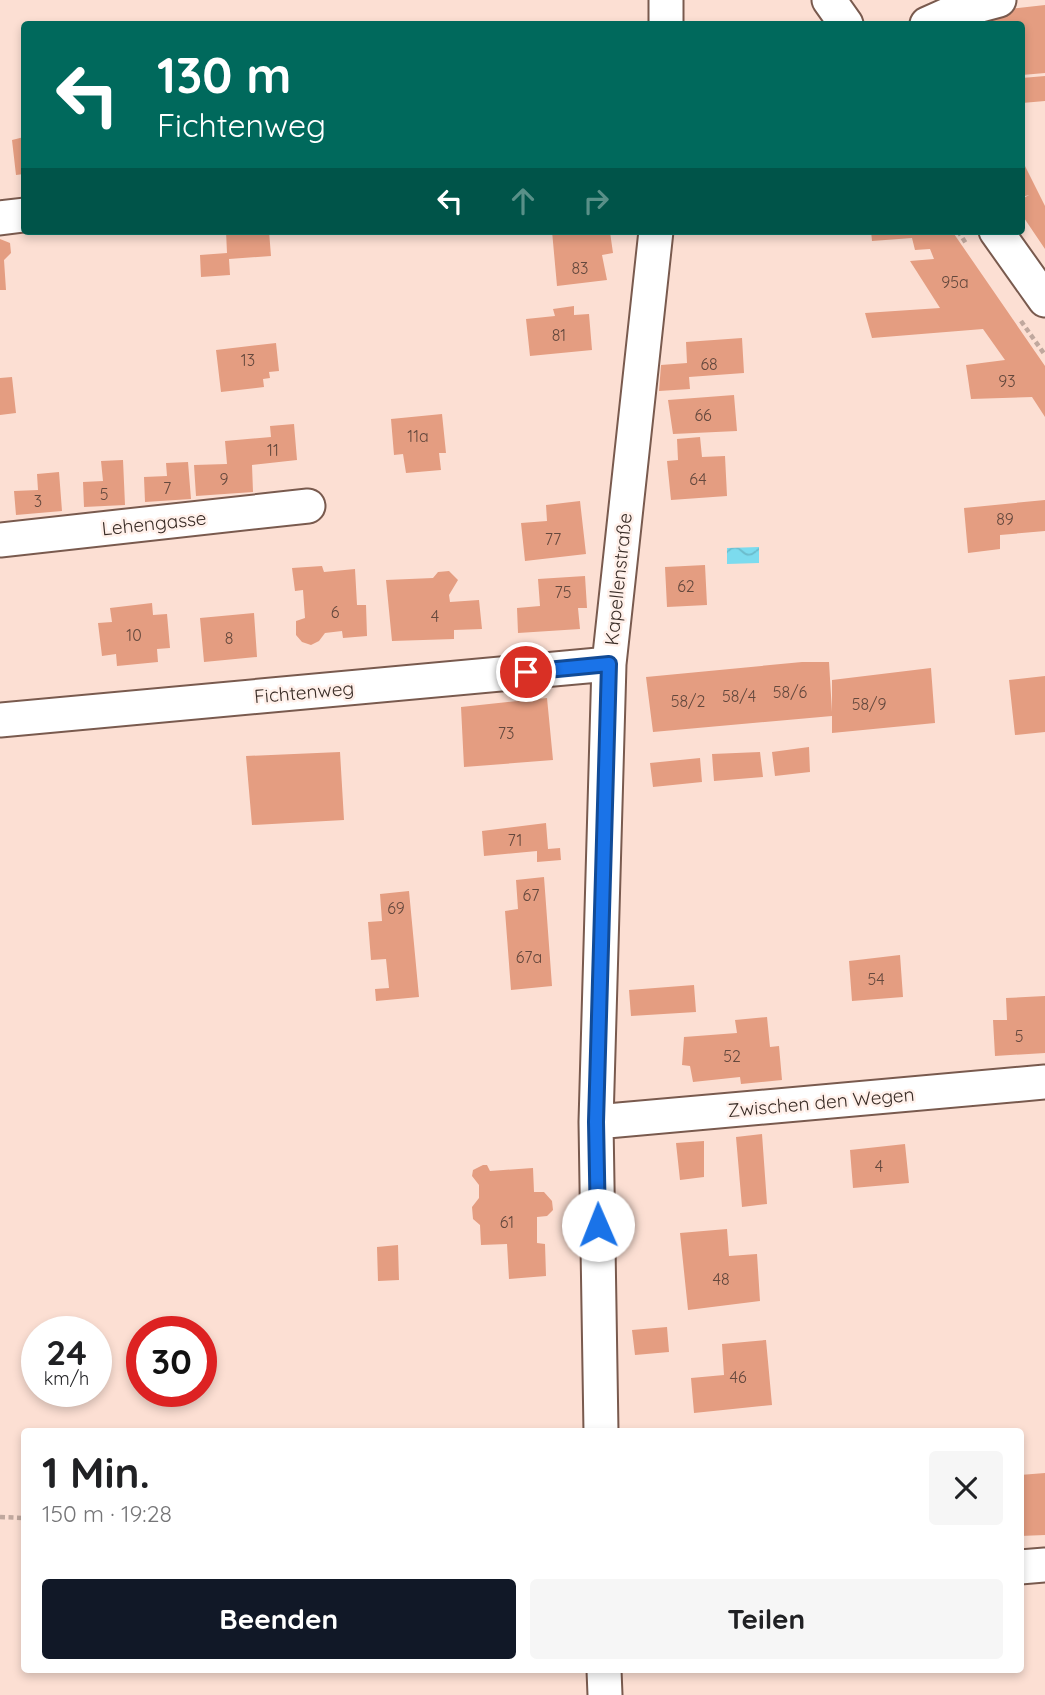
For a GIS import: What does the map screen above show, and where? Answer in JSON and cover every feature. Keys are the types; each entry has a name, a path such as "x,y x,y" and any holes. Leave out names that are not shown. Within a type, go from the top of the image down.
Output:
{"street":[{"path":"666,0 666,21"},
{"path":"829,0 844,21"},
{"path":"934,21 954,12 999,0"},
{"path":"0,218 21,215"},
{"name":"Kapellenstraße","path":"601,1428 596,1122 609,664 656,235"},
{"path":"999,235 1045,300"},
{"name":"Lehengasse","path":"0,540 307,506"},
{"name":"Fichtenweg","path":"0,720 609,664"},
{"name":"Zwischen den Wegen","path":"596,1122 1045,1082"},
{"path":"1024,1567 1045,1565"},
{"path":"604,1673 605,1695"}],"path":[{"path":"0,1517 21,1518"}],"water":[{"path":"759,547 759,563 727,564 727,548"}],"building":[{"path":"1045,5 1045,73 1025,75 1025,21 966,21 982,12"},
{"path":"1045,76 1045,101 1025,103 1025,78"},
{"path":"21,138 21,174 16,175 12,140"},
{"path":"1025,166 1045,206 1045,249 1025,219 1025,197 1029,195 1025,196"},
{"path":"226,235 269,235 271,256 229,259 230,275 201,277 200,255 227,253"},
{"path":"552,235 610,235 613,253 602,255 607,280 557,286"},
{"path":"871,235 955,235 1045,366 1045,417 1032,397 971,399 966,365 1005,360 983,329 872,338 865,313 940,308 910,261 934,259 930,249 915,250 912,238 872,241"},
{"path":"0,239 10,243 11,253 4,260 6,290 0,290"},
{"path":"574,306 574,315 589,314 592,350 530,356 526,319 555,316 553,309"},
{"path":"742,338 744,373 689,377 690,389 659,391 661,365 687,363 686,342"},
{"path":"276,343 279,371 269,372 270,378 263,379 264,387 221,392 216,350"},
{"path":"12,377 16,413 0,415 0,378"},
{"path":"734,395 737,431 673,434 668,400"},
{"path":"442,414 446,453 439,453 441,470 406,473 403,454 394,455 391,419"},
{"path":"294,424 297,460 252,465 253,492 196,496 194,465 227,464 225,441 271,437 270,426"},
{"path":"700,437 702,457 725,456 727,496 671,500 667,461 678,460 677,439"},
{"path":"123,460 125,505 84,507 83,482 103,481 101,461"},
{"path":"188,462 191,499 145,502 144,477 167,476 166,463"},
{"path":"59,472 62,511 16,515 14,491 38,490 37,474"},
{"path":"1045,500 1045,531 1000,535 1000,549 968,553 964,508"},
{"path":"580,501 586,554 525,561 521,523 547,521 546,505"},
{"path":"705,565 707,605 667,607 665,567"},
{"path":"322,566 324,572 355,569 357,605 366,605 367,636 343,638 342,631 325,633 319,641 311,645 302,642 296,635 296,621 305,618 303,590 295,591 292,568"},
{"path":"449,571 458,580 449,595 450,602 479,600 482,629 454,630 454,639 392,641 386,580 433,578 438,572"},
{"path":"585,576 587,608 578,608 580,629 518,633 517,608 540,606 538,579"},
{"path":"152,603 153,615 167,614 170,648 157,649 158,662 117,666 116,654 102,656 98,623 112,622 110,608"},
{"path":"254,613 257,657 204,662 200,618"},
{"path":"802,662 829,662 832,712 832,680 931,668 935,723 832,733 832,716 653,732 646,677"},
{"path":"1045,676 1045,732 1015,735 1009,680"},
{"path":"547,698 553,760 464,767 461,707"},
{"path":"809,747 810,772 775,776 772,752"},
{"path":"340,752 344,820 252,825 246,756"},
{"path":"760,752 763,777 714,781 712,754"},
{"path":"700,758 702,782 653,787 650,763"},
{"path":"546,823 548,849 560,848 561,860 537,862 537,851 484,856 482,831"},
{"path":"544,877 552,986 511,990 505,911 518,909 516,880"},
{"path":"409,891 419,997 376,1001 375,989 389,988 386,959 371,960 368,922 382,921 380,894"},
{"path":"900,955 903,997 852,1001 849,961"},
{"path":"694,985 696,1012 631,1016 629,990"},
{"path":"1045,996 1045,1053 995,1056 993,1020 1007,1020 1006,998"},
{"path":"767,1017 770,1047 779,1046 782,1080 741,1084 740,1077 693,1082 690,1066 682,1065 684,1037 737,1033 735,1020"},
{"path":"762,1134 767,1204 742,1207 736,1137"},
{"path":"704,1141 704,1177 680,1180 676,1143"},
{"path":"905,1144 909,1183 853,1188 850,1150"},
{"path":"487,1165 490,1171 533,1168 534,1192 544,1192 552,1201 553,1210 547,1216 537,1217 537,1243 545,1244 546,1276 509,1279 507,1244 481,1245 480,1225 473,1219 472,1207 479,1198 479,1185 472,1176 473,1170"},
{"path":"727,1229 729,1256 757,1254 760,1301 688,1310 680,1233"},
{"path":"398,1245 399,1280 378,1281 377,1247"},
{"path":"667,1327 669,1352 635,1355 632,1330"},
{"path":"766,1340 772,1405 694,1413 691,1378 724,1375 722,1344"},
{"path":"1045,1473 1045,1535 1024,1536 1024,1475"}],"route":[{"path":"526,672 609,664 596,1122 598,1225"}]}
